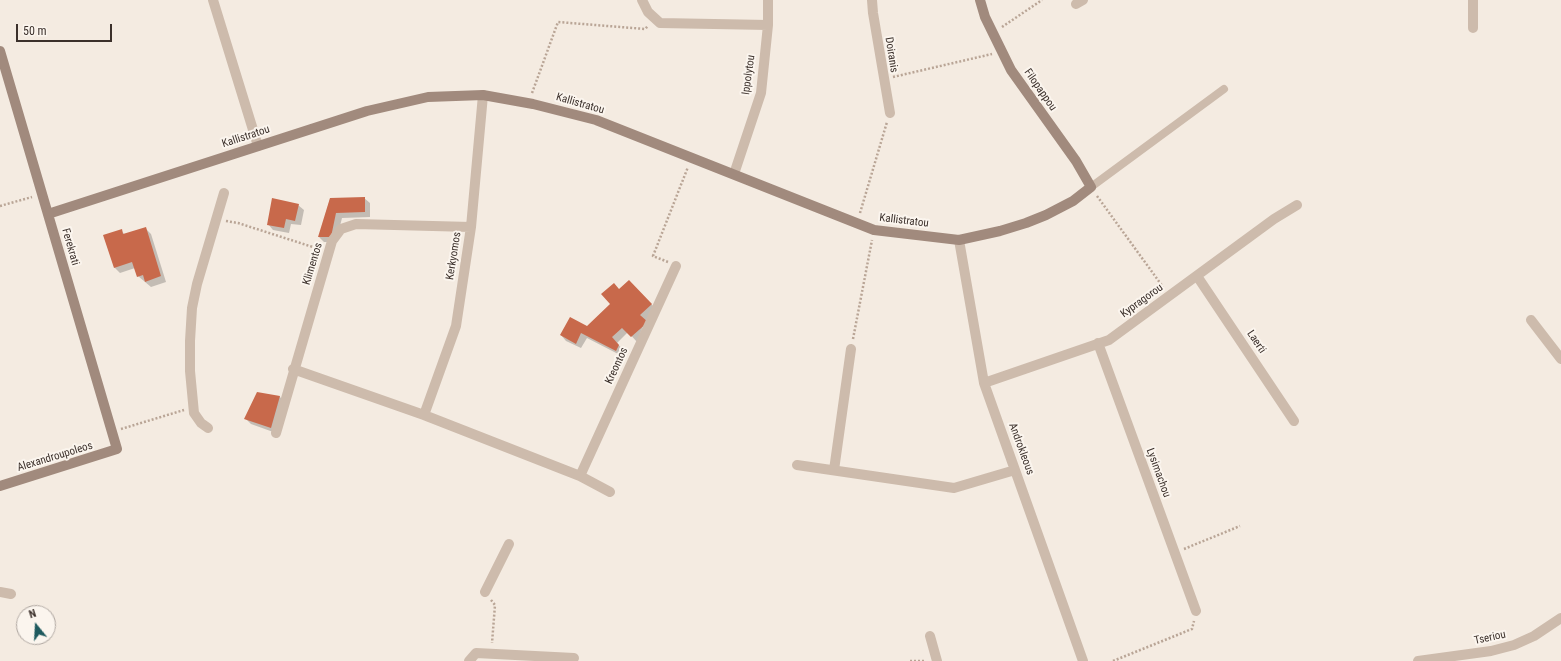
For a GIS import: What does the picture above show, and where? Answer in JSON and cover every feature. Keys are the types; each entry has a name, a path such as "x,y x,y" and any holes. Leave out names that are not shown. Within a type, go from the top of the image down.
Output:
{"street":[{"path":"213,0 258,146"},
{"path":"642,0 648,12 660,23 768,25"},
{"name":"Ippolytou","path":"734,174 761,93 768,25 768,0"},
{"name":"Doiranis","path":"872,0 883,79 890,113"},
{"name":"Filopappou","path":"980,0 985,17 1011,70 1076,161 1091,187"},
{"path":"1473,0 1473,28"},
{"name":"Ferekrati","path":"0,51 117,449"},
{"name":"Kallistratou","path":"48,214 367,111 428,97 483,95 528,103 596,120 874,230 959,240 1000,231 1026,223 1073,201 1091,187"},
{"name":"Kerkyomos","path":"424,415 456,326 471,227 483,95"},
{"path":"208,428 200,423 194,413 190,370 192,308 197,284 224,193"},
{"name":"Kypragorou","path":"984,382 1109,340 1274,219 1297,205"},
{"name":"Klimentos","path":"276,433 332,241 341,229 356,224 471,227"},
{"name":"Androkleous","path":"959,240 984,382 1083,661"},
{"name":"Kreontos","path":"580,476 676,266"},
{"name":"Laerti","path":"1197,276 1294,421"},
{"path":"1531,320 1561,359"},
{"name":"Lysimachou","path":"1098,343 1196,611"},
{"path":"834,470 851,349"},
{"path":"294,369 424,415 580,476 610,492"},
{"name":"Alexandroupoleos","path":"0,486 117,449"},
{"path":"797,465 954,488 1015,470"},
{"path":"484,592 510,544"},
{"path":"0,592 11,594"},
{"name":"Tseriou","path":"1418,661 1491,651 1514,645 1534,636 1561,618"},
{"path":"930,636 937,661"},
{"path":"469,661 476,653 574,658"}],"lane":[{"path":"1091,187 1224,89"}],"path":[{"path":"993,33 1042,0"},
{"path":"528,103 558,22 645,29 655,18"},
{"path":"883,79 1002,51"},
{"path":"857,223 890,113"},
{"path":"676,266 653,256 692,158"},
{"path":"1091,187 1169,296"},
{"path":"0,206 42,194"},
{"path":"216,219 238,223 329,252"},
{"path":"851,349 874,230"},
{"path":"112,432 194,407"},
{"path":"1174,552 1240,526"},
{"path":"484,592 495,605 492,653"},
{"path":"1114,661 1192,629 1196,611"},
{"path":"910,661 937,661"}],"building":[{"path":"365,197 365,212 336,213 331,237 318,237 330,198"},
{"path":"272,198 299,204 295,221 286,219 284,228 267,225"},
{"path":"146,227 161,276 145,282 143,275 137,277 132,262 114,268 103,235 122,229 123,234"},
{"path":"629,280 652,304 640,315 648,322 631,337 622,328 612,337 619,345 616,351 581,333 576,344 560,335 570,317 587,326 610,304 601,294 614,283 619,289"},
{"path":"257,392 280,396 271,428 244,419"}]}
